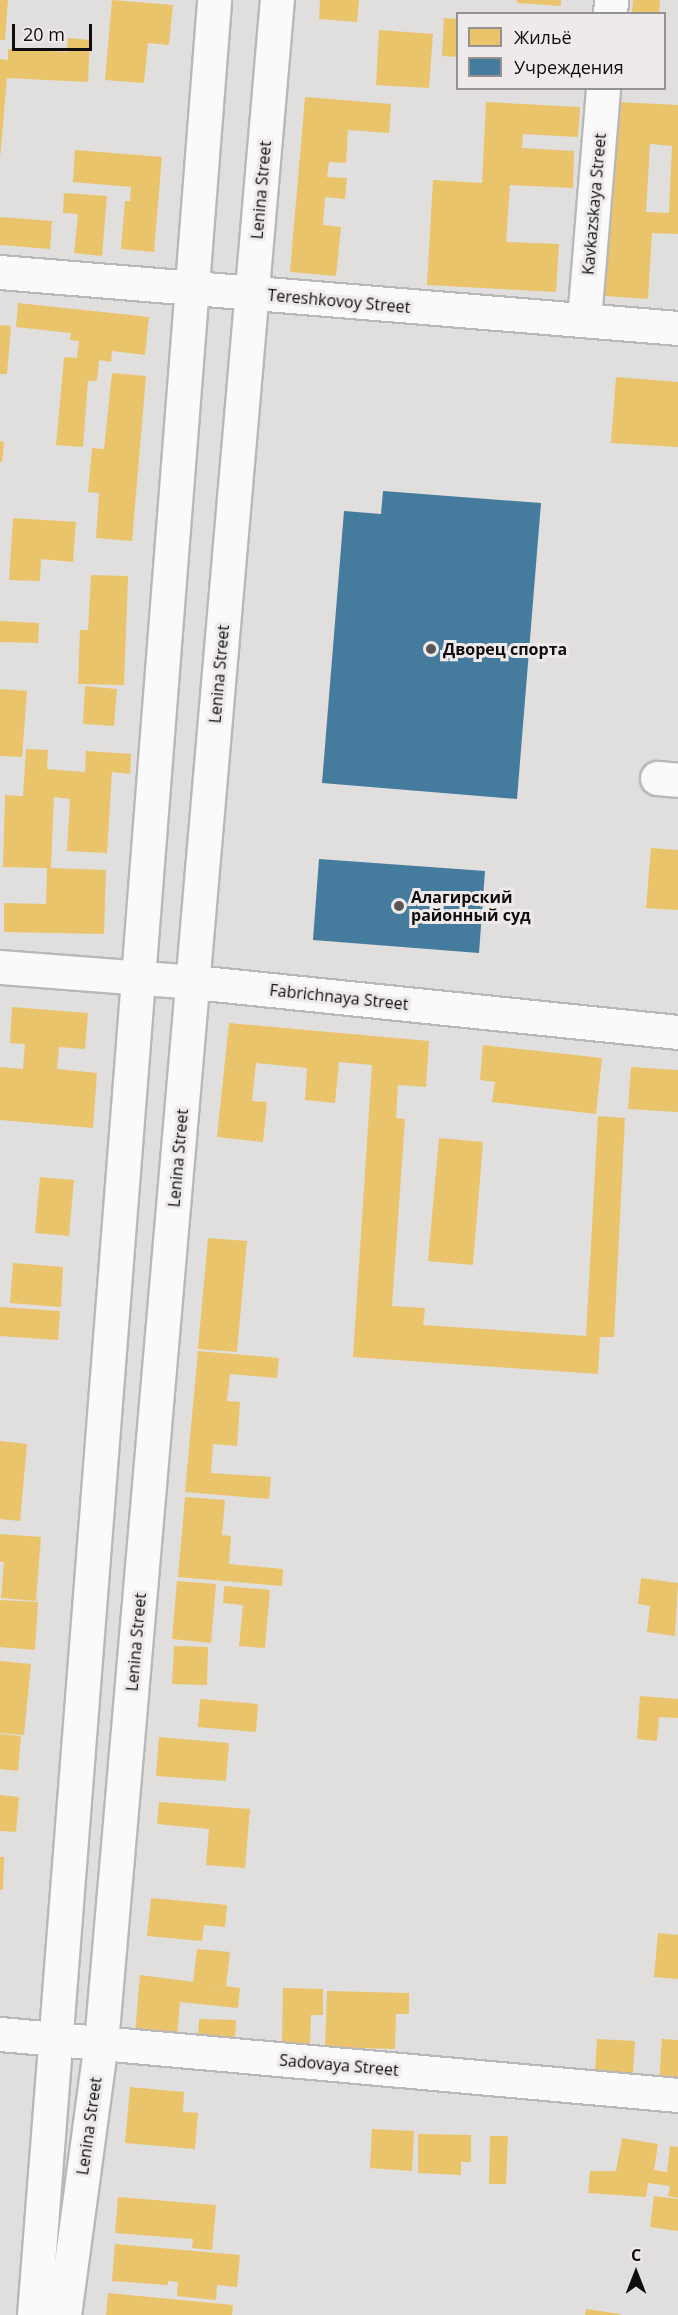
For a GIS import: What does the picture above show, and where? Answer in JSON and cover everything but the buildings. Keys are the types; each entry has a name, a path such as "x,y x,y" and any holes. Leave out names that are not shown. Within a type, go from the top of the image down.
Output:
{"street":[{"path":"34,2315 57,2039 135,976 214,0"},
{"name":"Lenina Street","path":"64,2315 101,2043 277,0"},
{"name":"Kavkazskaya Street","path":"584,320 603,90"},
{"name":"Tereshkovoy Street","path":"0,272 678,328"},
{"name":"Fabrichnaya Street","path":"0,967 135,976 678,1032"},
{"name":"Sadovaya Street","path":"0,2034 678,2095"}],"place":[{"name":"Дворец спорта","path":"431,649"},
{"name":"Алагирский районный суд","path":"399,906"}]}
